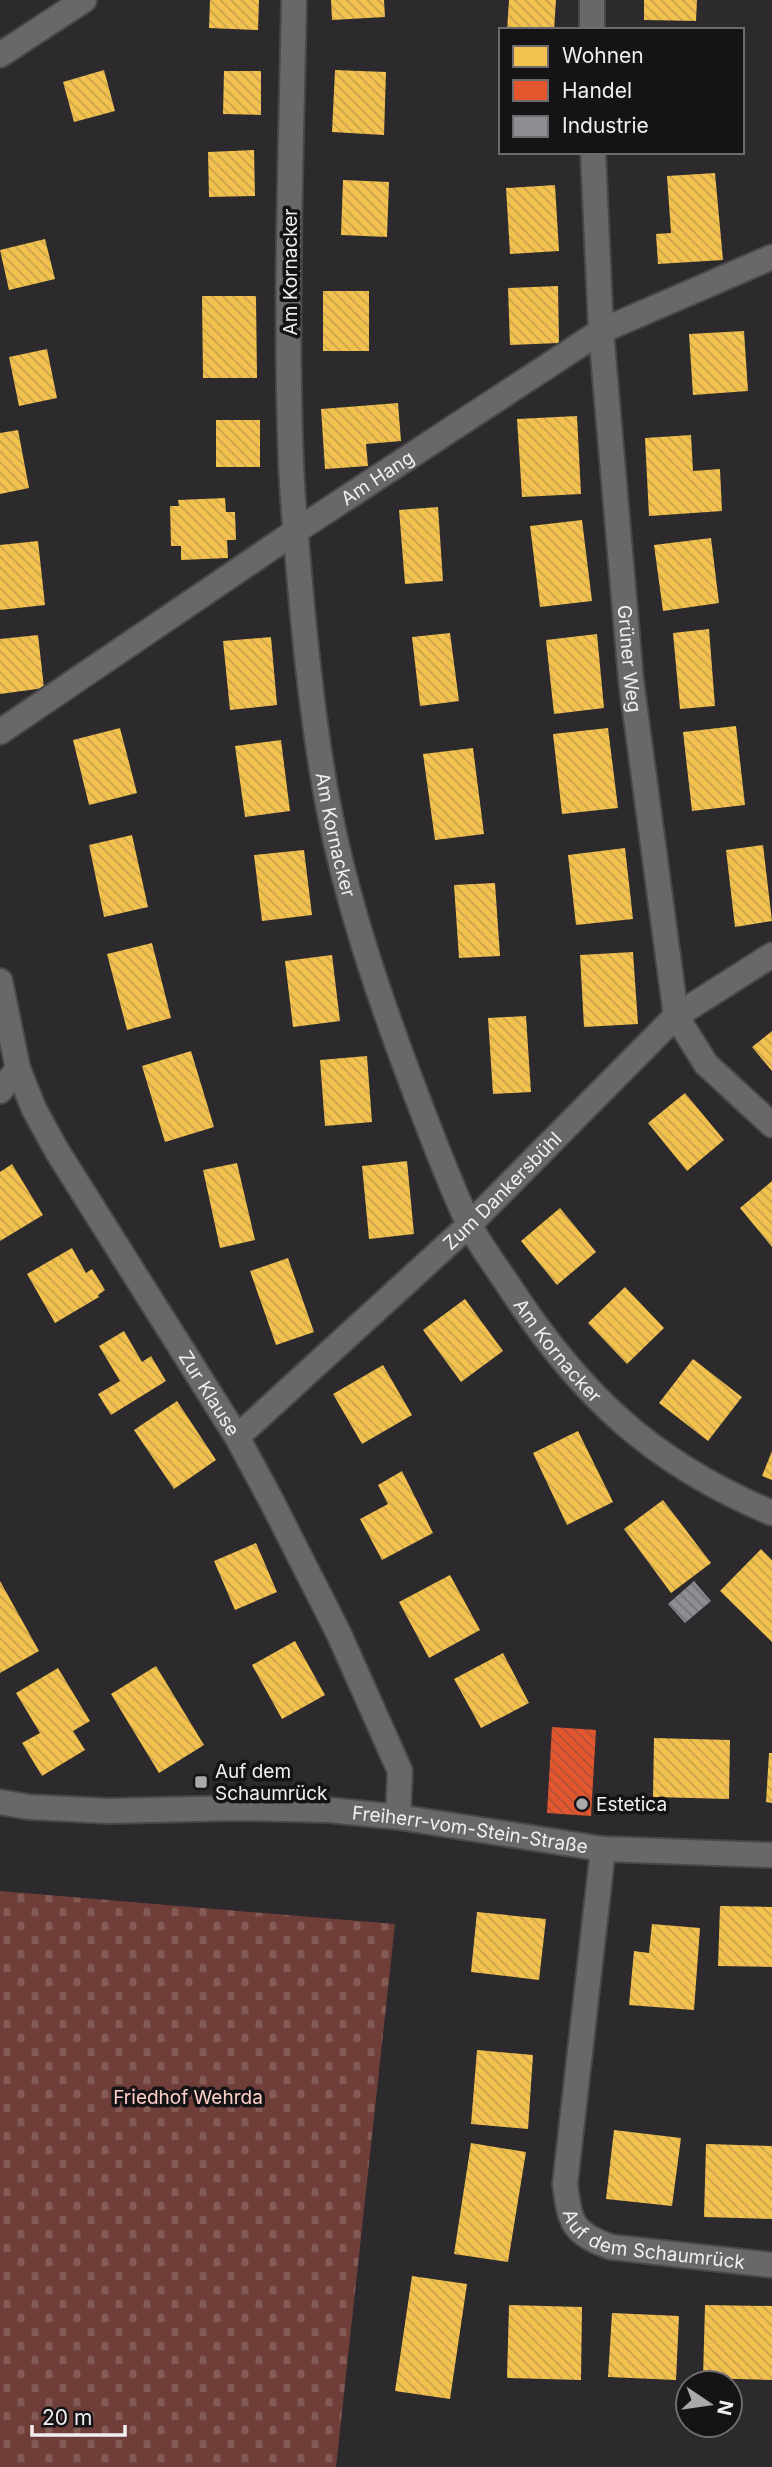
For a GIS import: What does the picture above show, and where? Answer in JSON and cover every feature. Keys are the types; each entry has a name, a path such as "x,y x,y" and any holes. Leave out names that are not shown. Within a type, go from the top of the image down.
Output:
{"street":[{"path":"0,55 84,0"},
{"name":"Am Kornacker","path":"294,0 289,236 291,464 312,713 327,802 349,896 386,1016 469,1224 528,1315 574,1376 611,1414 654,1449 692,1474 772,1513"},
{"path":"592,28 593,0"},
{"name":"Grüner Weg","path":"593,154 601,331 631,680 676,1016 706,1064 772,1125"},
{"name":"Am Hang","path":"0,732 296,531 601,331 772,257"},
{"name":"Zum Dankersbühl","path":"237,1437 469,1224 676,1016 772,955"},
{"name":"Zur Klause","path":"0,981 18,1069 34,1109 57,1151 237,1437 338,1632 400,1771 398,1817"},
{"path":"0,1091 18,1069"},
{"name":"Freiherr-vom-Stein-Straße","path":"0,1801 29,1807 72,1810 329,1810 398,1817 603,1849 772,1855"},
{"name":"Auf dem Schaumrück","path":"603,1849 565,2184 570,2217 586,2238 611,2247 772,2265"}],"green space":[{"name":"Friedhof Wehrda","path":"0,1891 395,1924 336,2467 0,2467"}],"building: Wohnen":[{"path":"210,0 259,0 258,30 209,28"},
{"path":"331,0 384,0 385,17 332,20"},
{"path":"509,0 556,0 554,28 507,28"},
{"path":"644,0 697,0 696,21 644,20"},
{"path":"104,70 115,111 74,122 63,82"},
{"path":"335,70 386,72 384,135 332,132"},
{"path":"224,71 261,71 261,115 223,114"},
{"path":"254,150 255,196 209,197 208,152"},
{"path":"715,173 723,260 658,264 656,234 671,233 667,176"},
{"path":"343,180 389,182 387,237 341,235"},
{"path":"555,185 559,251 510,254 506,188"},
{"path":"45,239 55,279 9,290 0,250"},
{"path":"558,286 559,343 510,345 508,288"},
{"path":"323,291 369,291 369,351 323,351"},
{"path":"202,296 256,296 257,378 203,378"},
{"path":"744,331 748,391 693,395 689,334"},
{"path":"47,349 57,398 19,406 9,357"},
{"path":"398,403 401,441 366,444 368,466 325,469 321,409"},
{"path":"577,416 581,494 522,497 517,419"},
{"path":"216,420 260,420 260,467 216,467"},
{"path":"18,430 29,488 0,494 0,433"},
{"path":"691,435 693,471 720,469 722,511 649,516 645,438"},
{"path":"225,498 226,512 235,512 236,540 227,540 228,558 181,560 181,546 171,546 170,506 179,506 178,500"},
{"path":"438,507 443,581 405,584 399,510"},
{"path":"582,520 592,601 540,607 530,526"},
{"path":"711,538 719,603 663,611 654,545"},
{"path":"38,541 45,605 0,610 0,545"},
{"path":"709,629 715,706 680,709 673,633"},
{"path":"450,633 459,701 420,706 412,637"},
{"path":"597,634 604,708 554,714 546,640"},
{"path":"38,635 44,688 0,694 0,639"},
{"path":"271,637 277,705 230,710 223,641"},
{"path":"736,726 745,805 692,811 683,732"},
{"path":"120,728 137,793 89,805 73,740"},
{"path":"608,728 618,808 562,814 553,734"},
{"path":"281,740 290,811 245,817 235,746"},
{"path":"473,748 484,834 435,840 423,754"},
{"path":"132,835 148,907 104,917 89,845"},
{"path":"763,845 772,921 735,927 726,850"},
{"path":"625,848 633,919 576,925 568,855"},
{"path":"304,850 312,915 262,921 254,855"},
{"path":"495,883 500,956 459,958 454,885"},
{"path":"152,943 171,1018 127,1030 107,954"},
{"path":"633,952 638,1024 584,1027 580,955"},
{"path":"332,955 340,1021 293,1027 285,961"},
{"path":"526,1016 531,1092 493,1094 488,1018"},
{"path":"772,1031 772,1071 752,1047"},
{"path":"191,1051 214,1127 165,1142 142,1066"},
{"path":"367,1056 372,1122 325,1126 320,1060"},
{"path":"685,1093 724,1140 687,1171 648,1123"},
{"path":"407,1161 414,1234 369,1239 362,1166"},
{"path":"237,1163 255,1240 220,1248 203,1170"},
{"path":"12,1164 43,1215 0,1241 0,1172"},
{"path":"772,1181 772,1247 740,1208"},
{"path":"560,1208 596,1252 557,1285 521,1241"},
{"path":"72,1248 86,1273 92,1269 105,1290 99,1297 55,1323 27,1274"},
{"path":"288,1258 314,1332 276,1345 250,1271"},
{"path":"625,1287 664,1328 627,1364 588,1323"},
{"path":"465,1299 503,1351 461,1382 423,1330"},
{"path":"124,1331 142,1362 151,1356 166,1381 111,1415 98,1394 120,1381 99,1346"},
{"path":"693,1359 742,1397 708,1441 659,1403"},
{"path":"383,1365 412,1415 362,1444 333,1394"},
{"path":"177,1401 216,1460 174,1489 134,1430"},
{"path":"578,1431 613,1502 567,1525 533,1453"},
{"path":"772,1451 772,1480 762,1476"},
{"path":"402,1471 433,1533 382,1560 360,1519 388,1504 378,1485"},
{"path":"663,1500 711,1563 671,1593 624,1529"},
{"path":"256,1543 277,1592 235,1610 214,1561"},
{"path":"761,1549 772,1560 772,1642 720,1591"},
{"path":"450,1575 480,1630 429,1658 399,1602"},
{"path":"0,1581 39,1651 0,1673"},
{"path":"295,1641 325,1695 282,1719 252,1665"},
{"path":"503,1653 529,1703 481,1728 454,1679"},
{"path":"156,1666 204,1745 159,1773 111,1694"},
{"path":"58,1668 90,1721 73,1731 85,1750 42,1776 22,1743 40,1733 16,1693"},
{"path":"654,1738 730,1740 729,1799 653,1797"},
{"path":"769,1753 772,1753 772,1803 766,1802"},
{"path":"720,1906 772,1907 772,1967 718,1966"},
{"path":"477,1912 546,1919 539,1980 471,1972"},
{"path":"652,1924 700,1928 694,2010 629,2005 634,1951 649,1953"},
{"path":"477,2050 533,2055 528,2129 471,2124"},
{"path":"614,2130 681,2138 672,2206 606,2199"},
{"path":"471,2143 526,2152 508,2262 454,2254"},
{"path":"706,2144 772,2146 772,2219 704,2217"},
{"path":"412,2276 467,2284 450,2399 395,2391"},
{"path":"509,2305 582,2307 581,2380 507,2378"},
{"path":"705,2305 772,2306 772,2380 744,2379 744,2369 703,2369"},
{"path":"612,2313 679,2316 674,2380 608,2377"}],"building: Handel":[{"path":"552,1727 596,1730 591,1816 547,1813"}],"building: Industrie":[{"path":"694,1581 711,1601 685,1623 668,1604"}],"place":[{"name":"Auf dem Schaumrück","path":"201,1782"},
{"name":"Estetica","path":"582,1804"}]}
